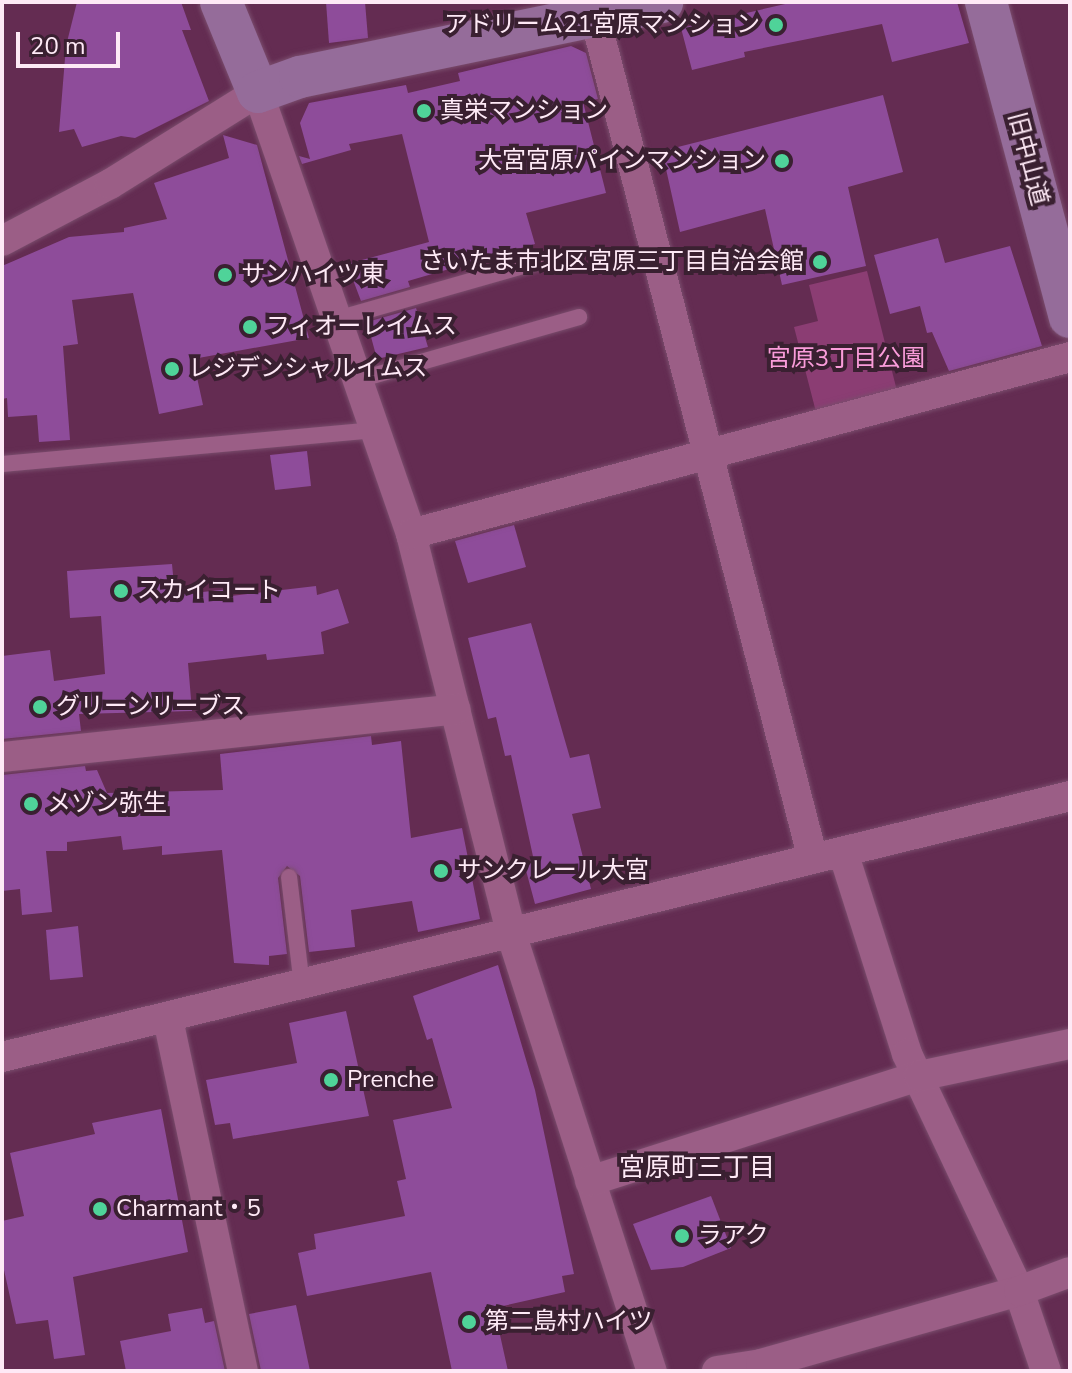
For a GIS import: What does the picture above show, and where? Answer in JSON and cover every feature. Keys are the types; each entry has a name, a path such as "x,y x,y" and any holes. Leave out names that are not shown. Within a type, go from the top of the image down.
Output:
{"street":[{"path":"221,2 258,92 411,534 511,933 652,1371"},
{"path":"2,241 110,184 258,92 300,77 592,9 662,2"},
{"name":"旧中山道","path":"986,2 1070,317"},
{"path":"592,9 813,859"},
{"path":"411,534 1070,357"},
{"path":"2,757 455,709"},
{"path":"2,1057 168,1019 1070,796"},
{"path":"843,852 919,1076 1019,1291 1046,1371"},
{"path":"168,1019 243,1371"},
{"path":"590,1181 919,1076 1070,1044"},
{"path":"717,1371 761,1364 1019,1291 1070,1272"}],"lane":[{"path":"337,319 537,262"},
{"path":"358,380 579,317"},
{"path":"2,464 375,430"},
{"path":"289,877 302,986"}],"green space":[{"name":"宮原3丁目公園","path":"867,271 897,391 816,412 794,327 818,321 809,285"}],"building":[{"path":"77,2 181,2 191,30 182,30 209,101 135,138 121,136 82,147 74,129 59,132 66,46"},
{"path":"326,2 365,2 368,38 329,43"},
{"path":"794,2 957,2 969,43 892,62 882,24 744,52 745,57 692,70 681,28"},
{"path":"571,46 586,53 598,99 583,102 606,193 526,213 535,244 408,281 410,287 361,301 347,264 429,242 402,134 349,144 351,150 302,164 299,156 310,159 300,123 309,103 406,85 408,93 460,81 458,73"},
{"name":"大宮宮原パインマンション","path":"883,95 903,172 848,187 866,266 782,285 765,209 680,232 662,151"},
{"path":"223,135 257,145 309,338 193,359 203,405 159,414 133,293 72,300 78,344 63,346 70,440 39,442 37,415 8,417 7,398 2,399 2,266 69,237 124,232 124,228 167,219 154,183 229,158"},
{"path":"938,238 945,263 1010,246 1042,346 949,371 932,332 927,333 920,306 890,314 874,255"},
{"path":"416,308 428,347 377,359 367,322"},
{"path":"307,451 311,486 275,490 270,455"},
{"path":"514,525 526,567 468,583 455,541"},
{"path":"172,564 175,595 230,589 231,596 316,586 317,595 338,589 349,623 321,632 324,654 267,660 266,654 188,663 192,711 79,714 81,731 2,739 2,656 50,650 54,681 105,674 101,616 70,618 67,571"},
{"path":"531,623 570,758 589,754 601,808 572,814 591,889 535,904 524,863 534,861 511,755 505,756 496,717 488,719 468,638"},
{"path":"371,736 372,745 401,741 411,838 462,828 480,919 418,932 412,901 351,910 355,947 309,952 300,876 287,866 278,878 287,954 269,956 269,965 234,963 222,850 162,855 162,846 123,850 121,836 67,842 67,851 46,851 52,912 22,915 20,889 2,891 2,775 85,766 86,771 97,770 107,793 223,790 220,754"},
{"path":"78,926 83,977 50,980 46,930"},
{"path":"498,965 535,1090 574,1274 562,1276 565,1292 494,1308 508,1371 452,1371 431,1272 307,1296 298,1253 316,1249 314,1234 405,1216 397,1181 406,1179 393,1120 452,1108 432,1038 427,1040 413,996"},
{"path":"346,1011 369,1116 233,1139 230,1123 215,1125 206,1080 297,1063 289,1023"},
{"name":"Charmant・5","path":"161,1109 188,1252 73,1277 85,1355 54,1359 48,1320 16,1324 2,1261 2,1221 24,1216 10,1153 95,1134 92,1123"},
{"name":"ラアク","path":"711,1196 731,1248 683,1267 651,1270 633,1224"},
{"path":"296,1305 310,1371 261,1371 249,1314"},
{"path":"202,1308 205,1323 214,1321 225,1371 126,1371 120,1341 171,1331 168,1314"}],"place":[{"name":"アドリーム21宮原マンション","path":"776,25"},
{"name":"真栄マンション","path":"424,111"},
{"name":"大宮宮原パインマンション","path":"782,161"},
{"name":"さいたま市北区宮原三丁目自治会館","path":"820,262"},
{"name":"サンハイツ東","path":"225,275"},
{"name":"フィオーレイムス","path":"250,327"},
{"name":"レジデンシャルイムス","path":"172,369"},
{"name":"スカイコート","path":"121,591"},
{"name":"グリーンリーブス","path":"40,707"},
{"name":"メゾン弥生","path":"31,804"},
{"name":"サンクレール大宮","path":"441,871"},
{"name":"Prenche","path":"331,1080"},
{"name":"Charmant・5","path":"100,1209"},
{"name":"ラアク","path":"682,1236"},
{"name":"第二島村ハイツ","path":"469,1322"}],"district":[{"name":"宮原町三丁目","path":"697,1168"}]}
